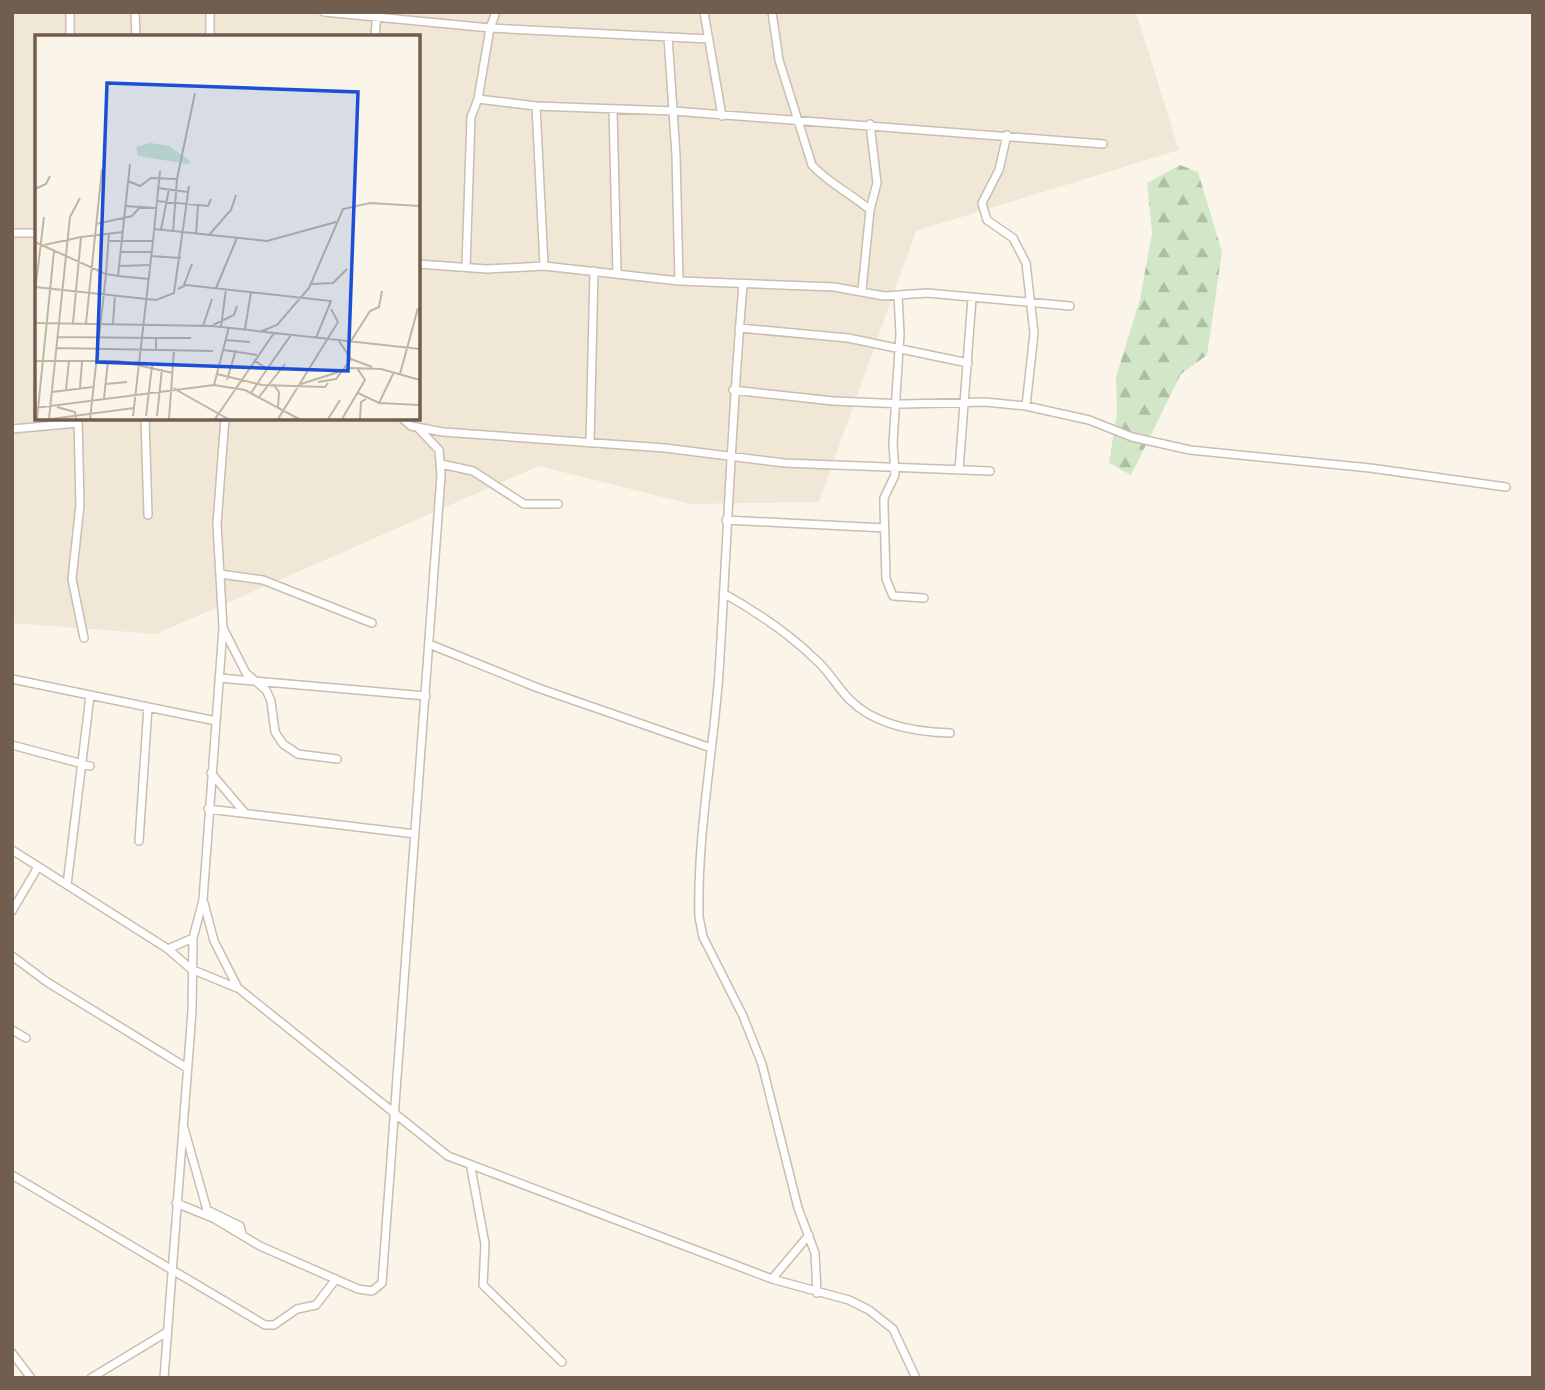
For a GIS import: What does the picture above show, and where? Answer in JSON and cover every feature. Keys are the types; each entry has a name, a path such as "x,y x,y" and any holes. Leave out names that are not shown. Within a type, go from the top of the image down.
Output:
{"street":[{"path":"70,12 71,35"},
{"path":"135,12 136,35"},
{"path":"210,12 210,35"},
{"path":"324,12 490,28 709,39"},
{"path":"467,267 471,117 478,99 490,28 496,12"},
{"path":"704,12 722,116"},
{"path":"772,12 779,60 812,165 822,176 842,187 870,210"},
{"path":"374,35 376,15"},
{"path":"668,37 679,281"},
{"path":"478,99 536,106 673,111 870,124 1103,144"},
{"path":"536,106 544,265"},
{"path":"613,109 617,273"},
{"path":"862,290 870,210 877,174 870,124"},
{"path":"1007,135 999,170 982,203 987,220 1013,237 1024,254 1034,333 1026,406"},
{"path":"12,233 35,233"},
{"path":"420,264 467,267 544,265 679,281 862,290 884,296 927,293 1030,300 1070,306"},
{"path":"590,443 594,271"},
{"path":"743,285 733,390 732,454 723,593 699,898 703,937 743,1016 762,1064 798,1208 815,1253 817,1293"},
{"path":"898,295 893,482 884,498 886,579 893,596 924,597"},
{"path":"959,470 972,298"},
{"path":"739,328 848,338 968,363"},
{"path":"733,390 897,404 964,402 1026,406 1089,420 1132,438 1190,450 1370,468 1506,487"},
{"path":"145,420 148,515"},
{"path":"164,1378 187,1068 193,938 203,900 223,628 217,524 225,420"},
{"path":"403,420 406,424 417,427 732,454 783,463 990,471"},
{"path":"12,429 78,421 80,505 72,579 84,638"},
{"path":"176,1203 191,1207 260,1246 358,1289 372,1291 382,1283 441,464 439,450 417,427"},
{"path":"441,464 473,471 524,504 558,504"},
{"path":"726,520 885,528"},
{"path":"220,574 263,580 372,623"},
{"path":"723,593 760,613 787,634 827,670 849,700 863,710 910,731 950,733"},
{"path":"223,628 246,673 266,690 271,701 275,732 283,744 298,754 337,759"},
{"path":"429,644 538,688 711,748"},
{"path":"219,678 426,696"},
{"path":"12,679 216,720"},
{"path":"67,885 85,765 90,696"},
{"path":"139,841 148,707"},
{"path":"12,745 85,765"},
{"path":"211,773 245,813"},
{"path":"208,809 415,834"},
{"path":"12,850 168,949 191,969 238,988 394,1110 447,1156 471,1168 772,1279 849,1300 869,1310 893,1329 916,1378"},
{"path":"12,911 38,867"},
{"path":"203,900 214,941 238,988"},
{"path":"168,949 193,938"},
{"path":"12,956 47,982 187,1068"},
{"path":"12,1030 26,1038"},
{"path":"183,1124 207,1210 240,1226 242,1234"},
{"path":"471,1168 485,1244 483,1285 562,1362"},
{"path":"12,1175 265,1325 274,1325 304,1306 316,1305 336,1279"},
{"path":"772,1279 809,1235"},
{"path":"91,1378 167,1332"},
{"path":"12,1353 31,1378"}],"shaded area":[{"path":"12,12 1136,12 1179,150 916,231 819,502 690,504 539,466 156,634 12,623"}],"green space":[{"path":"1180,165 1198,172 1222,252 1207,355 1181,374 1131,475 1109,463 1117,413 1116,377 1140,299 1152,233 1147,183"}]}
